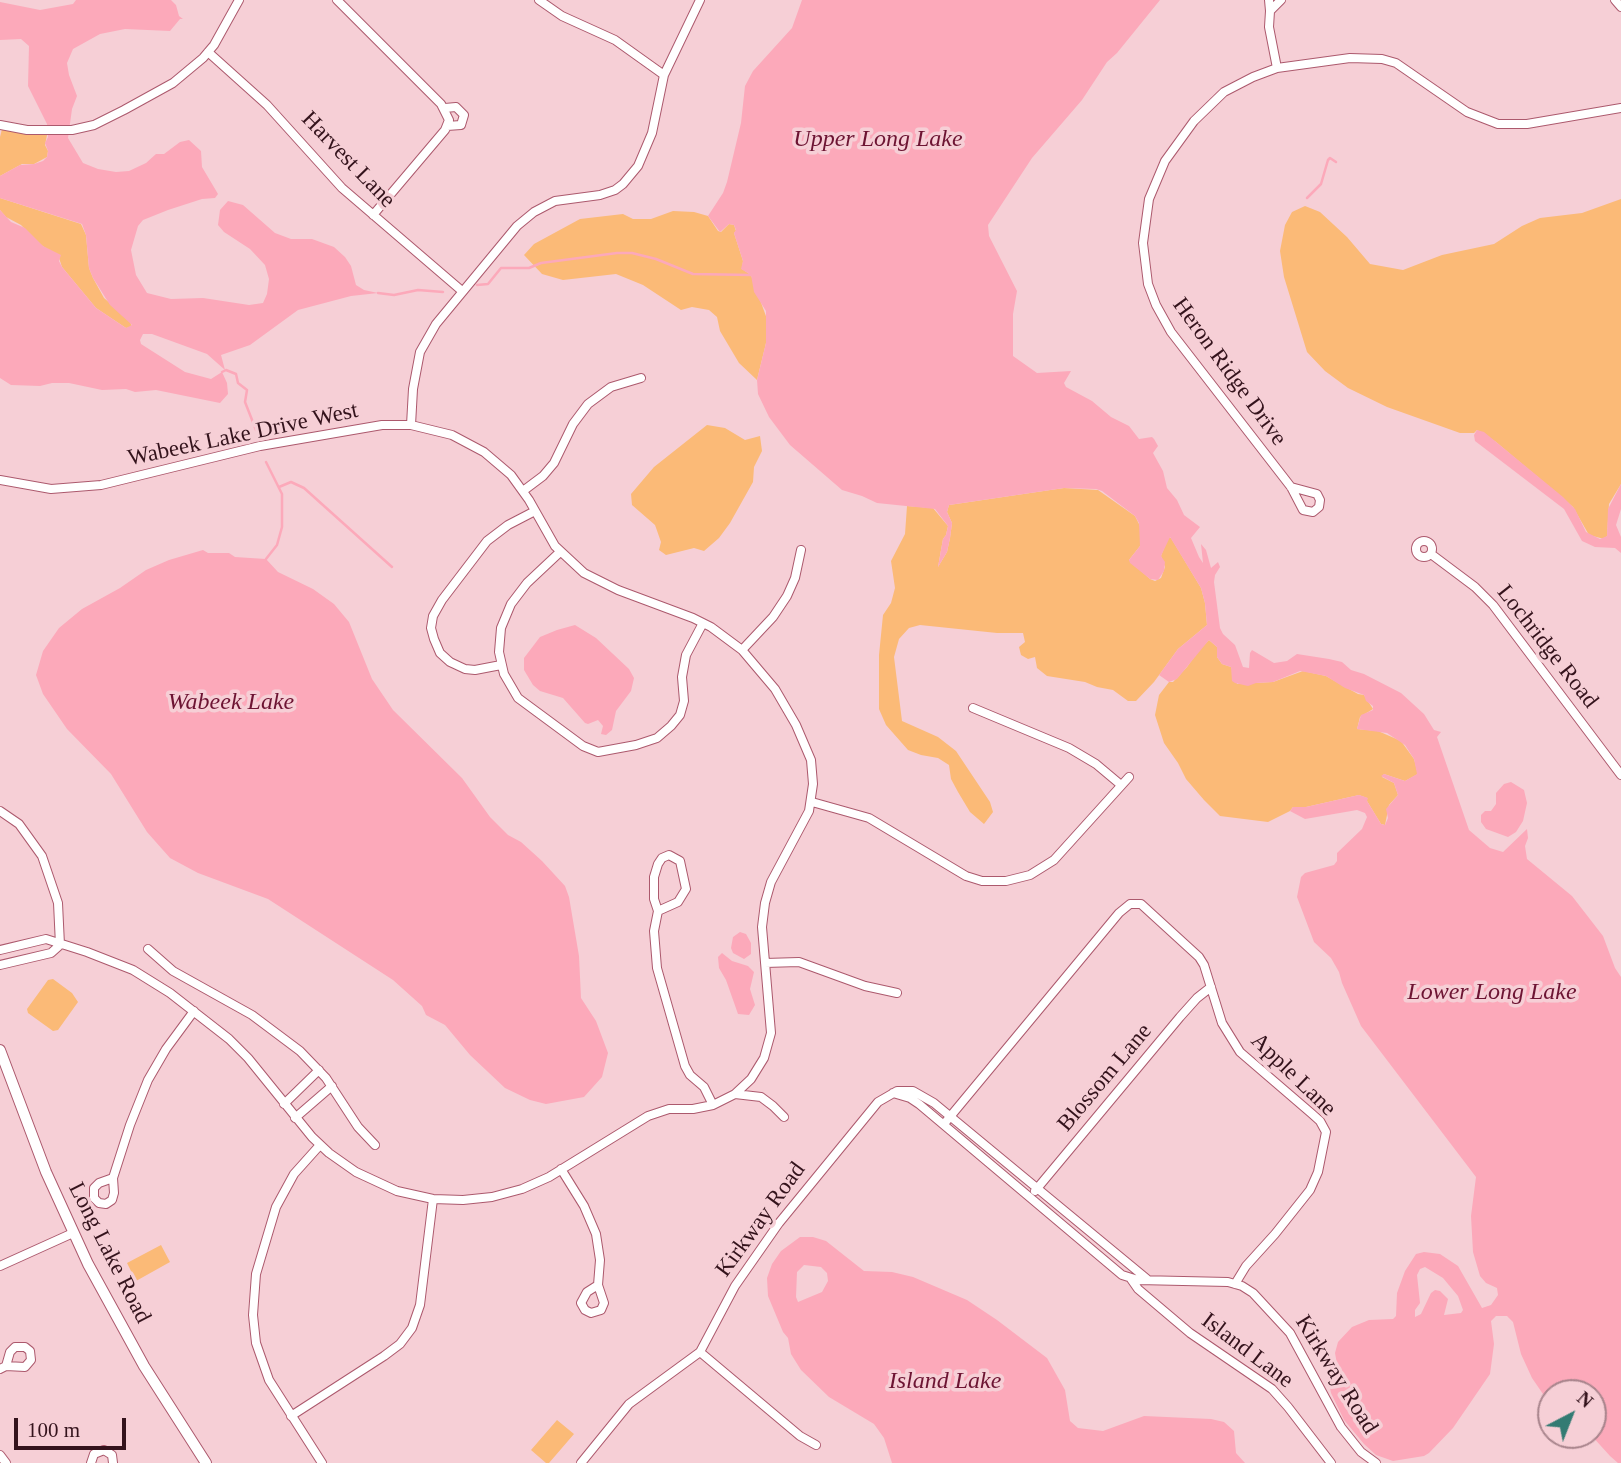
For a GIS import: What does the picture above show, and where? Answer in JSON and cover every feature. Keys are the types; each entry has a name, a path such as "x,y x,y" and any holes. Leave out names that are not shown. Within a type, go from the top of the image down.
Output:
{"main road":[{"name":"Long Lake Road","path":"0,1050 29,1130 73,1233 133,1347 206,1463"}],"street":[{"path":"0,125 42,131 72,130 94,125 164,88 208,52 239,0"},
{"path":"337,0 445,108 449,120 447,127 373,215"},
{"path":"538,0 562,16 615,40 664,75"},
{"path":"411,425 413,389 421,352 436,324 517,226 534,212 562,199 607,193 631,177 647,147 664,75 699,0"},
{"path":"1269,0 1269,27 1277,68"},
{"path":"1270,11 1281,0"},
{"path":"1615,0 1621,7"},
{"name":"Harvest Lane","path":"208,52 261,99 331,177 462,291"},
{"name":"Heron Ridge Drive","path":"1291,487 1167,327 1148,284 1143,243 1147,208 1166,161 1188,128 1224,92 1252,77 1277,68 1336,59 1389,61 1413,73 1467,112 1497,124 1527,124 1621,108"},
{"path":"445,108 456,107 464,115 461,125 447,127"},
{"path":"523,491 543,476 554,463 573,424 588,404 611,387 641,378"},
{"name":"Wabeek Lake Drive West","path":"0,480 43,488 86,487 119,482 260,446 371,426 411,425 440,431 475,446 499,464 523,491 560,552 584,573 605,585 703,623 742,650 775,689 804,743 813,776 812,802"},
{"path":"501,665 475,670 450,662 440,653 433,639 433,616 487,541 508,525 535,511"},
{"path":"742,650 773,617 787,596 795,578 801,550"},
{"path":"560,552 527,583 506,611 499,635 501,665 512,690 534,712 583,746 598,752 653,740 676,721 684,701 682,677 686,655 703,623"},
{"name":"Lochridge Road","path":"1431,554 1475,587 1493,605 1621,775"},
{"path":"973,708 1069,748 1096,764 1121,785"},
{"path":"0,950 46,939 133,970 156,983 239,1049 320,1146 369,1180 397,1191 433,1199 463,1200 503,1195 536,1183 648,1116 669,1109 693,1109 713,1105 735,1094 758,1070 769,1045 771,1023 762,927 768,892 812,802 869,818 958,872 982,881 997,882 1023,878 1047,866 1129,777"},
{"path":"0,811 19,824 42,856 58,903 60,945"},
{"path":"658,911 678,902 686,889 682,865 669,855 662,858 654,877 654,899 658,911 654,931 655,958 685,1066 690,1075 704,1087 713,1105"},
{"name":"Apple Lane","path":"944,1124 1119,913 1130,904 1141,904 1194,951 1205,965 1222,1023 1235,1047 1320,1121 1326,1136 1318,1172 1310,1190 1246,1266 1235,1284"},
{"path":"0,965 51,953 60,945"},
{"path":"148,949 181,975 270,1027 300,1051 332,1086 358,1127 375,1145"},
{"path":"765,963 799,962 865,986 898,993"},
{"name":"Blossom Lane","path":"1031,1196 1181,1017 1201,994 1211,987"},
{"path":"113,1178 134,1112 148,1080 166,1049 194,1011"},
{"path":"284,1104 319,1070"},
{"path":"295,1118 332,1086"},
{"path":"892,1093 913,1091 934,1102 1147,1279"},
{"path":"892,1093 910,1098 944,1124 1122,1275 1131,1279 1235,1284"},
{"name":"Kirkway Road","path":"581,1463 629,1404 700,1352 735,1286 765,1241 872,1110 892,1093"},
{"path":"735,1094 761,1097 785,1117"},
{"path":"320,1146 294,1174 280,1197 254,1285 253,1326 259,1355 269,1380 322,1463"},
{"path":"561,1169 584,1206 596,1234 600,1260 598,1285"},
{"path":"291,1416 384,1356 400,1344 412,1328 420,1305 433,1199"},
{"path":"0,1266 73,1233"},
{"name":"Island Lane","path":"1131,1279 1138,1289 1190,1333 1272,1388 1331,1463"},
{"name":"Kirkway Road","path":"1235,1284 1253,1293 1280,1320 1296,1342 1341,1427 1361,1452 1376,1463"},
{"path":"700,1352 800,1436 816,1445"},
{"path":"91,1463 93,1454 104,1450 112,1455 113,1463"},
{"path":"0,1455 6,1463"}],"shaded area":[{"path":"2,129 47,135 47,157 34,164 22,164 0,176"},
{"path":"0,198 81,224 86,235 89,268 93,278 104,298 130,321 132,327 126,328 96,308 62,267 59,258 21,225 6,217 0,210"},
{"path":"1621,199 1621,484 1609,504 1607,536 1604,539 1589,535 1573,507 1496,442 1477,430 1474,433 1460,433 1387,407 1348,388 1325,371 1307,352 1284,277 1280,251 1285,225 1292,212 1305,206 1320,212 1347,237 1370,264 1403,270 1442,255 1494,244 1540,218 1582,213"},
{"path":"673,211 708,216 721,232 729,224 734,225 743,261 742,269 751,275 767,319 766,343 757,380 739,363 720,331 717,317 709,310 692,307 681,310 643,285 616,274 563,280 542,274 524,255 534,244 580,219 623,214 633,219 651,219"},
{"path":"707,425 725,428 745,440 760,436 762,451 754,467 753,482 730,523 719,538 704,551 694,548 666,555 659,550 661,542 655,525 632,505 631,494 654,467"},
{"path":"1064,488 1098,490 1135,516 1140,526 1140,546 1129,560 1150,579 1155,581 1161,578 1165,567 1161,556 1168,537 1171,538 1201,588 1207,625 1178,649 1136,701 1128,701 1113,690 1085,682 1047,676 1037,668 1035,657 1028,659 1021,655 1019,647 1025,642 1023,633 920,625 909,628 899,639 894,657 902,721 938,737 956,751 990,802 993,812 984,824 970,812 958,792 951,779 949,765 938,758 908,750 886,725 879,709 879,655 883,615 891,603 895,588 891,561 905,534 907,506 933,508 948,526 938,567 947,552 950,538 952,523 947,512 949,505"},
{"path":"1209,640 1217,647 1217,657 1222,664 1231,667 1237,684 1273,682 1303,671 1326,676 1364,695 1373,709 1360,717 1357,729 1378,731 1401,741 1414,759 1418,774 1405,781 1384,774 1382,777 1394,783 1398,795 1389,805 1385,825 1381,824 1367,798 1359,795 1306,807 1293,807 1268,822 1220,816 1204,800 1186,779 1164,743 1155,715 1159,695"},
{"path":"53,979 72,993 78,1002 58,1030 53,1031 28,1013 27,1009 48,980"},
{"path":"161,1245 170,1262 136,1281 127,1263"},
{"path":"557,1420 574,1434 549,1463 546,1463 531,1450"}],"water":[{"path":"76,0 171,0 183,19 170,31 125,29 100,34 73,49 67,63 77,96 72,109 68,138 83,163 98,169 129,171 146,163 156,154 164,154 180,142 189,140 201,151 202,167 218,194 215,198 202,199 143,220 138,226 131,250 136,275 147,293 171,299 203,298 249,305 263,303 269,279 265,265 250,249 218,225 220,210 228,201 243,205 275,233 291,239 312,239 334,247 351,266 356,285 378,293 351,296 298,310 250,345 221,355 225,370 207,354 152,334 143,334 141,344 185,372 211,379 222,372 228,394 220,403 156,390 102,390 69,383 11,385 0,378 0,210 11,222 25,228 43,246 61,255 59,261 62,267 96,308 126,328 132,325 110,305 93,278 82,224 0,198 0,176 20,165 43,161 47,157 45,143 48,137 47,124 28,86 29,46 21,39 0,40 0,2 40,10 73,4"},
{"path":"802,0 1160,0 1107,62 1082,100 1032,158 988,225 989,236 1017,291 1013,314 1013,356 1037,373 1071,371 1064,383 1066,387 1129,426 1139,439 1154,439 1158,446 1153,453 1163,471 1167,488 1184,515 1200,527 1191,538 1199,557 1203,563 1201,544 1206,550 1211,568 1218,562 1220,567 1214,582 1220,628 1235,645 1243,667 1249,668 1252,650 1274,663 1287,661 1297,654 1329,659 1342,662 1351,670 1401,693 1424,714 1434,730 1441,732 1437,737 1469,830 1490,848 1503,852 1527,829 1527,859 1572,896 1603,936 1621,977 1621,1463 1604,1449 1607,1449 1607,1379 1537,1379 1537,1385 1521,1354 1513,1322 1507,1316 1496,1316 1491,1321 1494,1344 1490,1374 1453,1428 1429,1453 1393,1461 1376,1455 1344,1420 1329,1383 1339,1375 1335,1353 1338,1342 1352,1327 1369,1320 1393,1319 1396,1316 1397,1293 1405,1271 1416,1254 1440,1254 1458,1266 1482,1308 1491,1305 1498,1295 1497,1288 1486,1283 1480,1276 1473,1252 1471,1216 1476,1177 1361,1026 1339,972 1331,958 1314,942 1297,897 1301,877 1305,873 1334,865 1337,853 1362,829 1367,817 1365,813 1357,810 1305,819 1290,811 1293,807 1306,807 1359,795 1368,798 1367,801 1381,824 1385,825 1388,818 1386,809 1398,795 1394,783 1381,776 1384,774 1405,781 1417,774 1414,759 1405,745 1387,733 1357,729 1361,715 1373,710 1373,706 1366,701 1364,695 1345,688 1326,676 1300,671 1273,682 1248,686 1235,683 1232,681 1231,667 1222,664 1217,657 1217,647 1209,640 1177,679 1169,682 1159,675 1178,649 1207,625 1201,588 1170,537 1161,556 1165,562 1164,571 1158,580 1150,579 1130,563 1129,560 1140,546 1139,523 1135,516 1102,491 1064,488 949,505 947,512 952,523 950,538 947,552 938,567 948,526 935,509 877,503 842,490 790,445 769,417 758,394 757,380 766,343 766,311 754,292 751,275 741,269 743,261 734,225 729,224 720,232 708,216 727,182 741,123 745,86 753,71 792,28","holes":["1425,1267 1443,1278 1458,1296 1463,1310 1461,1313 1444,1315 1448,1299 1435,1290 1421,1314 1415,1317 1415,1310 1420,1303 1417,1275 1420,1269"]},
{"path":"1477,430 1484,432 1563,497 1575,509 1586,532 1600,539 1607,536 1608,509 1621,484 1621,509 1616,525 1621,537 1621,553 1615,548 1595,547 1582,541 1564,509 1475,441"},
{"name":"Wabeek Lake","path":"203,550 208,553 229,553 235,557 266,559 278,572 313,589 334,604 349,622 372,679 393,710 462,778 490,817 508,835 521,842 542,861 565,886 579,956 581,998 596,1021 608,1053 602,1077 584,1097 546,1104 505,1088 470,1055 445,1025 426,1015 422,1006 393,980 268,899 198,873 170,858 147,832 111,774 67,729 43,694 36,675 43,651 59,628 82,609 146,570"},
{"path":"575,625 596,638 629,669 634,678 631,691 616,711 612,730 606,735 601,734 603,726 598,720 585,723 563,698 540,691 533,685 524,670 524,658 540,637"},
{"path":"1511,782 1524,790 1527,803 1523,821 1516,832 1508,837 1486,829 1481,822 1481,815 1485,811 1491,811 1496,804 1496,793 1504,784"},
{"path":"740,932 746,934 751,943 751,954 744,959 733,953 731,948 733,937"},
{"path":"722,953 754,972 750,989 755,1005 749,1015 738,1014 719,968 718,957"},
{"name":"Island Lake","path":"800,1237 813,1237 826,1241 864,1271 892,1272 913,1277 967,1300 1047,1358 1065,1390 1070,1421 1078,1428 1103,1431 1144,1416 1211,1419 1224,1422 1234,1431 1236,1453 1245,1463 892,1463 884,1438 874,1424 829,1397 801,1370 791,1354 788,1338 768,1296 767,1278 781,1251","holes":["804,1265 821,1267 827,1273 828,1281 822,1292 798,1302 797,1272"]}],"waterway":[{"path":"1307,198 1321,184 1328,160 1330,158 1336,162"},
{"path":"477,285 488,284 501,268 529,268 541,263 617,253 632,253 656,259 693,274 751,275"},
{"path":"378,293 394,295 418,290 443,292"},
{"path":"222,372 226,370 236,374 238,383 247,390 245,402 256,430"},
{"path":"266,462 282,494 282,527 277,545 266,559"},
{"path":"279,487 291,482 304,488 392,567"}],"water label":[{"name":"Upper Long Lake","path":"878,140"},
{"name":"Lower Long Lake","path":"1492,993"}]}
